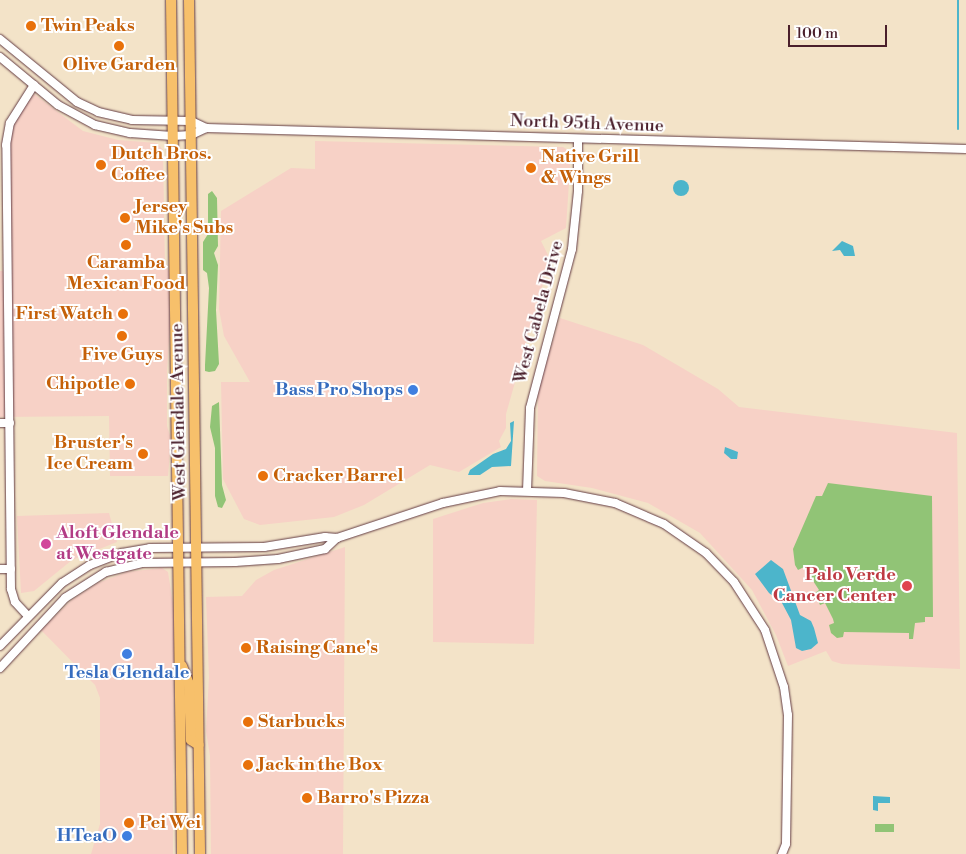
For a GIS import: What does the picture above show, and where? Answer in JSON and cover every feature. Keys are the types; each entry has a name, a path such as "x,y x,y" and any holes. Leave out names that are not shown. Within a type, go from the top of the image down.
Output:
{"main road":[{"name":"West Glendale Avenue","path":"170,0 182,854"},
{"name":"West Glendale Avenue","path":"189,0 200,854"},
{"path":"180,663 189,684 191,740 199,745"}],"street":[{"name":"North 95th Avenue","path":"0,39 56,87 87,107 125,119 173,122 191,121 206,128 578,140 966,149"},
{"name":"North 95th Avenue","path":"0,57 66,111 95,125 130,133 173,136 191,136 206,128"},
{"path":"28,616 13,598 11,569 10,423 4,264 3,145 10,123 34,85"},
{"name":"West Cabela Drive","path":"527,491 531,401 572,249 578,191 578,140"},
{"path":"0,423 10,423"},
{"path":"0,646 62,583 100,560 141,549 264,546 325,537 337,538 463,498 527,491 581,496 642,513 691,541 718,564 739,589 765,630 784,687 788,732 786,844 789,854"},
{"path":"0,668 65,598 87,581 121,566 290,557 325,549 337,538"},
{"path":"0,569 11,569"},
{"path":"782,854 786,844"}],"shaded area":[{"path":"34,94 83,131 118,140 157,143 163,150 165,267 169,271 170,326 167,371 167,426 171,439 168,476 110,476 109,416 0,417 0,271 12,271 9,136 16,118"},
{"path":"315,141 563,147 571,152 566,228 541,241 550,259 506,414 506,428 499,441 501,447 459,472 430,465 364,505 334,517 260,525 244,519 223,479 221,382 250,382 224,336 219,309 221,211 291,168 315,169"},
{"path":"560,318 643,345 718,389 739,407 957,433 960,669 842,664 832,661 826,651 788,666 776,635 752,590 700,533 648,503 592,488 545,481 537,476 538,390"},
{"path":"511,499 537,500 534,644 433,642 433,519 483,503"},
{"path":"109,513 117,542 72,560 34,591 21,593 17,516"},
{"path":"345,547 343,854 211,854 210,756 206,731 209,677 206,597 242,596 256,580 274,570"},
{"path":"162,568 168,572 174,610 173,854 91,854 100,824 100,698 95,685 41,630 72,600 98,583 127,572"}],"green space":[{"path":"212,191 217,198 218,246 214,253 218,265 216,310 219,364 215,371 209,372 205,371 209,288 207,273 203,270 203,242 208,234 208,194"},
{"path":"219,402 222,485 226,500 222,508 218,507 215,496 215,448 210,427 212,406"},
{"path":"828,483 932,496 933,617 925,617 925,622 915,623 913,639 909,639 909,633 844,632 843,637 837,638 831,633 829,625 834,623 833,619 825,603 820,605 815,593 819,590 804,567 798,570 795,565 793,549 816,496 822,496"},
{"path":"875,824 894,824 894,832 875,832"}],"water":[{"path":"681,180 687,182 689,188 687,194 681,196 675,194 673,188 675,182"},
{"path":"842,241 853,246 855,256 844,256 840,250 832,251"},
{"path":"514,421 511,466 492,467 480,475 468,475 470,470 493,454 506,449 511,441 510,423"},
{"path":"725,447 738,452 737,459 731,459 724,453"},
{"path":"771,560 783,569 800,615 811,621 818,643 811,649 802,651 796,648 791,620 782,603 769,593 755,574"},
{"path":"873,796 890,797 890,803 878,803 878,811 873,810"}],"waterway":[{"path":"958,0 958,129"}],"place":[{"name":"Twin Peaks","path":"31,26"},
{"name":"Olive Garden","path":"119,46"},
{"name":"Dutch Bros. Coffee","path":"101,165"},
{"name":"Native Grill & Wings","path":"531,168"},
{"name":"Jersey Mike's Subs","path":"125,218"},
{"name":"Caramba Mexican Food","path":"126,245"},
{"name":"First Watch","path":"123,314"},
{"name":"Five Guys","path":"122,336"},
{"name":"Chipotle","path":"130,384"},
{"name":"Bass Pro Shops","path":"413,390"},
{"name":"Bruster's Ice Cream","path":"143,454"},
{"name":"Cracker Barrel","path":"263,476"},
{"name":"Aloft Glendale at Westgate","path":"46,544"},
{"name":"Palo Verde Cancer Center","path":"907,586"},
{"name":"Raising Cane's","path":"246,648"},
{"name":"Tesla Glendale","path":"127,654"},
{"name":"Starbucks","path":"248,722"},
{"name":"Jack in the Box","path":"248,765"},
{"name":"Barro's Pizza","path":"307,798"},
{"name":"Pei Wei","path":"129,823"},
{"name":"HTeaO","path":"127,836"}]}
